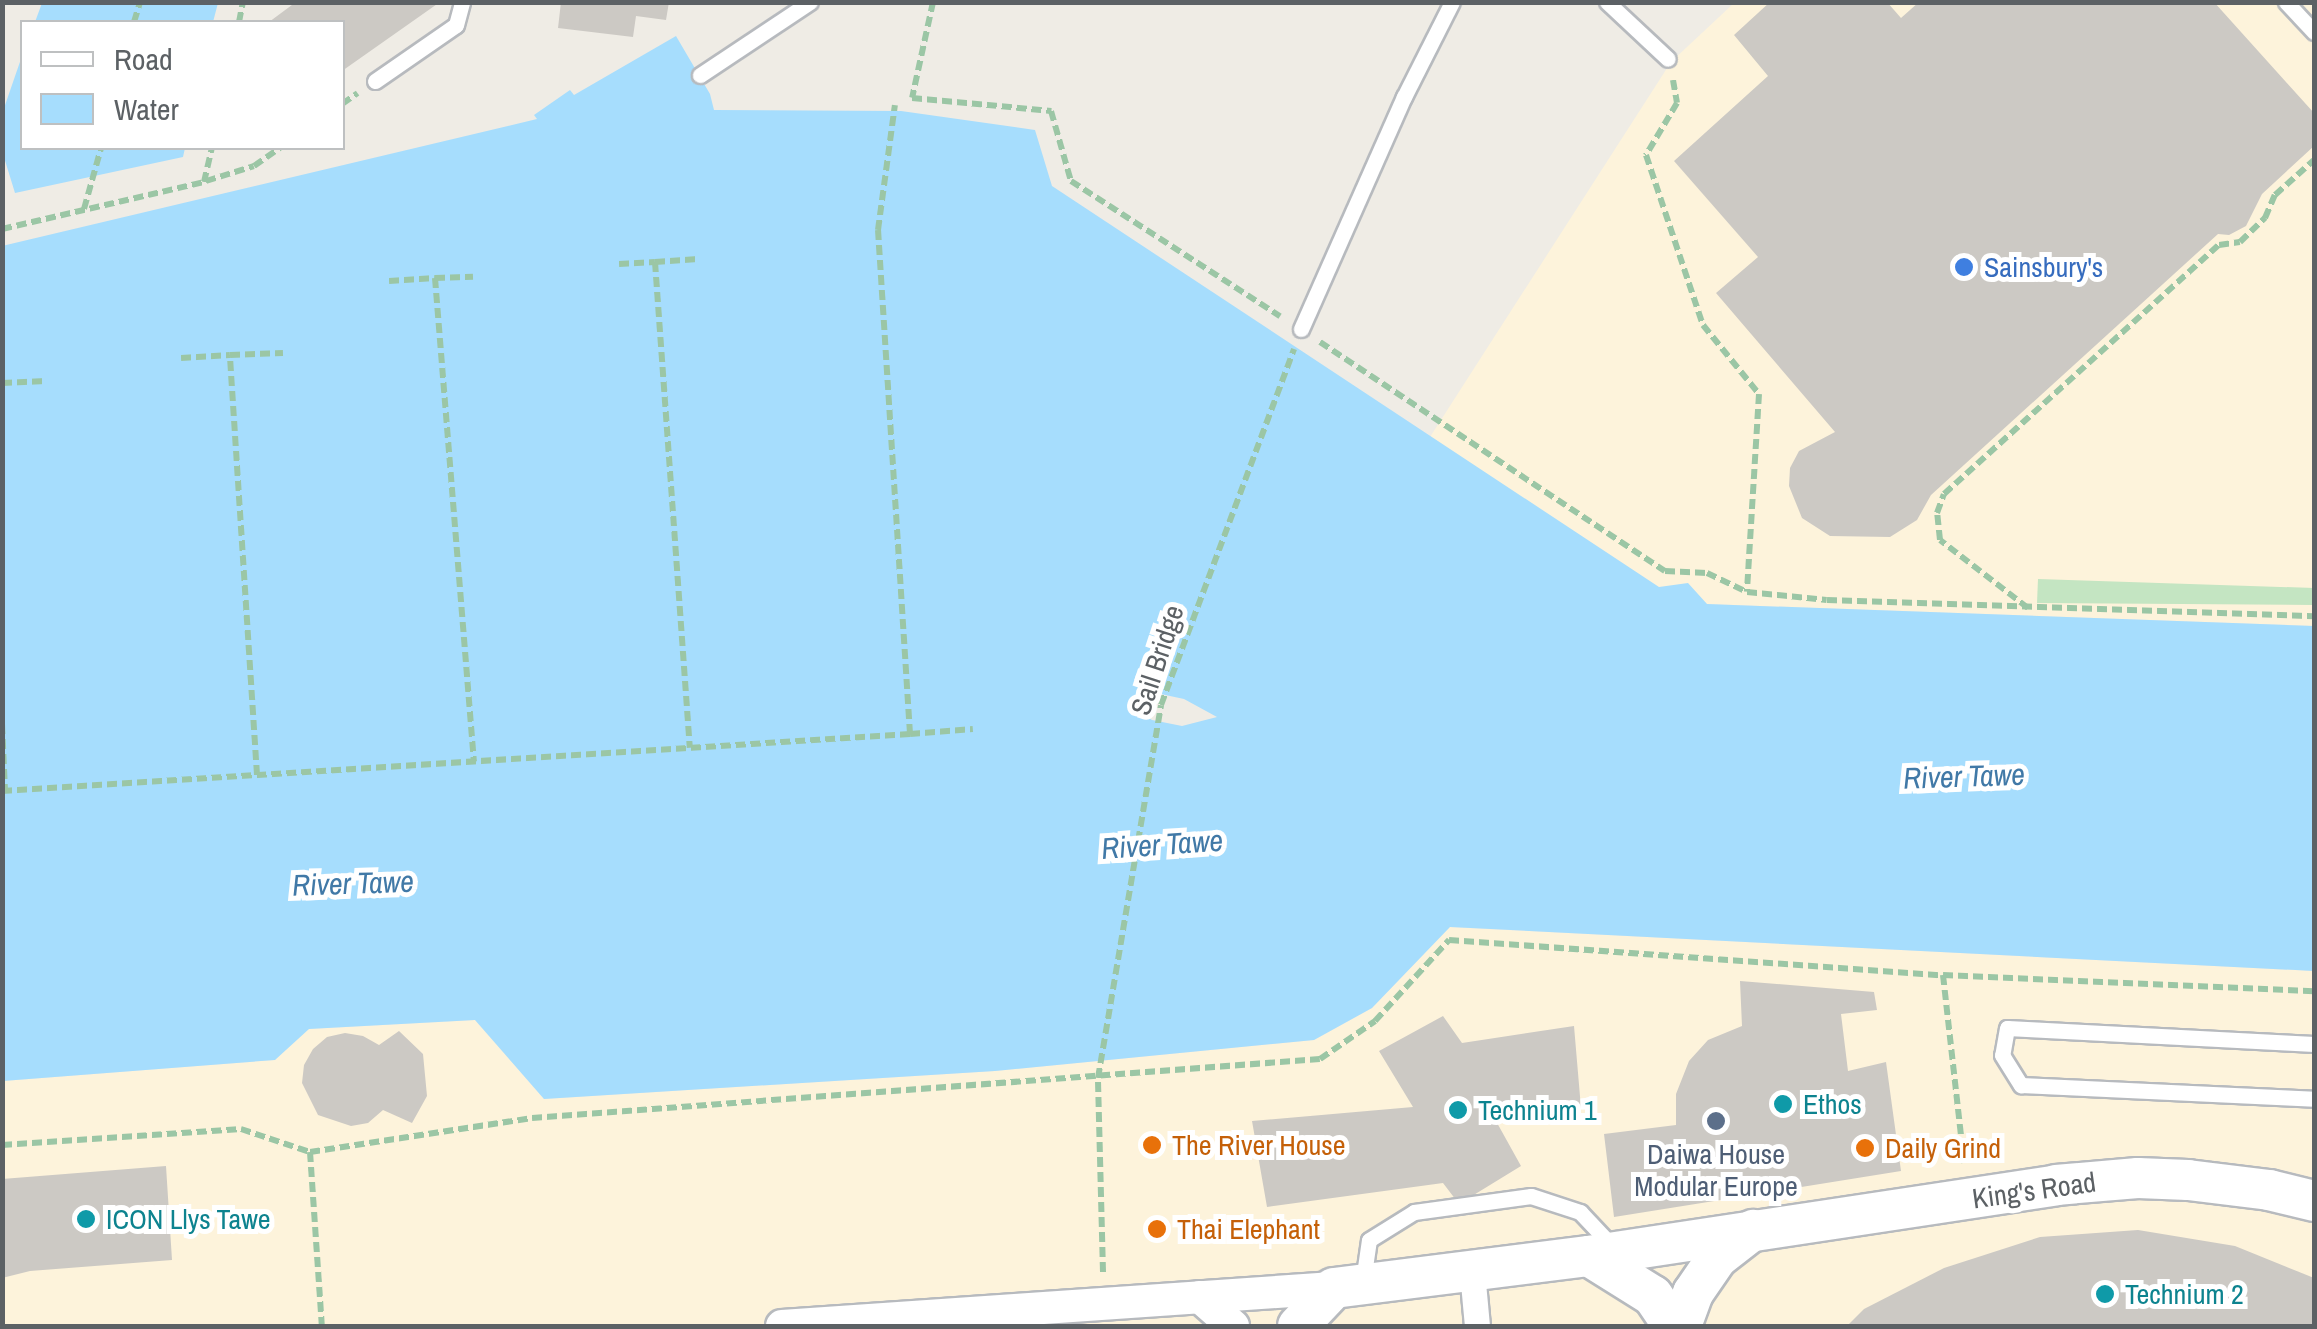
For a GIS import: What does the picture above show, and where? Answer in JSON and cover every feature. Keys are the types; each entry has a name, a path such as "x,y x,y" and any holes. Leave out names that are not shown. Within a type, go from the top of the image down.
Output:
{"street":[{"name":"King's Road","path":"782,1326 1348,1286 2138,1178 2269,1190 2314,1202"},
{"path":"1682,1326 1693,1292 1717,1258 1752,1230"},
{"path":"1603,1253 1653,1296 1674,1326"},
{"path":"1472,1272 1476,1326"},
{"path":"1298,1326 1348,1286"},
{"path":"1200,1298 1233,1326"}],"lane":[{"path":"375,81 456,25 462,2"},
{"path":"700,75 810,2"},
{"path":"1301,329 1404,97 1452,2"},
{"path":"1607,2 1668,59"},
{"path":"2287,3 2314,32"},
{"path":"2314,1044 2006,1028 2002,1056 2021,1085 2314,1099"},
{"path":"1348,1286 1369,1240 1414,1212 1531,1196 1580,1212 1603,1253"}],"path":[{"path":"933,2 912,98 1050,111 1071,181 1664,571 1706,574 1747,592 2030,610 2314,616"},
{"path":"1668,59 1677,103 1646,154 1702,324 1759,394 1747,592"},
{"path":"894,104 878,230 910,734"},
{"path":"84,208 100,150"},
{"path":"204,182 212,150"},
{"path":"2,228 204,182 254,166 277,150"},
{"path":"2030,610 1940,540 1937,513 1944,494 2219,245 2240,242 2265,218 2274,196 2314,160"},
{"path":"619,264 698,260"},
{"path":"655,262 690,748"},
{"path":"389,281 472,276"},
{"path":"435,278 474,761"},
{"name":"Sail Bridge","path":"1104,1303 1098,1078 1161,704 1301,329"},
{"path":"181,358 284,353"},
{"path":"230,355 256,775"},
{"path":"2,383 46,381"},
{"path":"2,724 4,791 973,729"},
{"path":"2,1144 242,1129 310,1152 532,1118 1320,1059 1374,1021 1449,940 1944,975 2314,991"},
{"path":"1944,975 1968,1199"},
{"path":"310,1152 322,1326"}],"shaded area":[{"path":"1734,3 2314,3 2314,626 1707,604 1695,596 1659,588 1430,437 1671,62"},
{"path":"1449,927 2314,971 2314,1326 3,1326 3,1081 274,1060 308,1029 475,1020 544,1099 995,1071 1314,1040 1372,1008"}],"green space":[{"path":"2038,579 2314,588 2314,605 2037,603"}],"water":[{"path":"42,2 218,3 214,20 36,20"},
{"name":"River Tawe","path":"676,36 710,94 714,110 901,111 1035,130 1052,186 1659,587 1688,583 1707,604 2314,626 2314,971 1450,927 1372,1008 1314,1040 995,1071 544,1099 475,1020 309,1029 275,1060 3,1081 2,246 537,119 534,115 570,90 574,95","holes":["1156,693 1184,699 1217,717 1182,726 1152,720 1127,705"]},
{"path":"20,62 20,150 185,150 183,157 15,193 3,154 3,111"}],"building":[{"path":"296,2 440,2 345,69 345,20 272,20"},
{"path":"561,2 669,2 666,20 636,16 633,37 558,28"},
{"name":"Sainsbury's","path":"1770,2 1887,2 1901,18 1919,2 2214,2 2314,113 2314,146 2262,194 2246,226 2229,235 2218,234 1931,495 1917,520 1890,537 1830,536 1802,518 1789,486 1790,468 1799,451 1835,432 1716,293 1758,257 1674,161 1768,76 1734,35"},
{"name":"Ethos","path":"1740,981 1874,992 1877,1010 1841,1014 1848,1071 1886,1062 1901,1171 1614,1217 1604,1134 1676,1125 1676,1094 1689,1061 1708,1040 1742,1026"},
{"name":"Technium 1","path":"1443,1016 1462,1043 1574,1026 1581,1108 1491,1112 1521,1166 1459,1204 1443,1183 1267,1207 1252,1121 1413,1107 1379,1051"},
{"path":"399,1031 423,1054 427,1096 412,1123 383,1110 368,1123 351,1126 318,1115 302,1083 304,1065 313,1049 327,1037 345,1033 363,1036 379,1045"},
{"name":"ICON Llys Tawe","path":"166,1166 172,1260 30,1271 2,1278 2,1179"},
{"name":"Technium 2","path":"2138,1230 2235,1246 2314,1278 2314,1326 1847,1326 1864,1309 1944,1268 2040,1237"}],"place":[{"name":"Sainsbury's","path":"1964,267"},
{"name":"Ethos","path":"1783,1104"},
{"name":"Technium 1","path":"1458,1110"},
{"name":"Daiwa House Modular Europe","path":"1716,1121"},
{"name":"The River House","path":"1152,1145"},
{"name":"Daily Grind","path":"1865,1148"},
{"name":"ICON Llys Tawe","path":"86,1219"},
{"name":"Thai Elephant","path":"1157,1229"},
{"name":"Technium 2","path":"2105,1294"}]}
